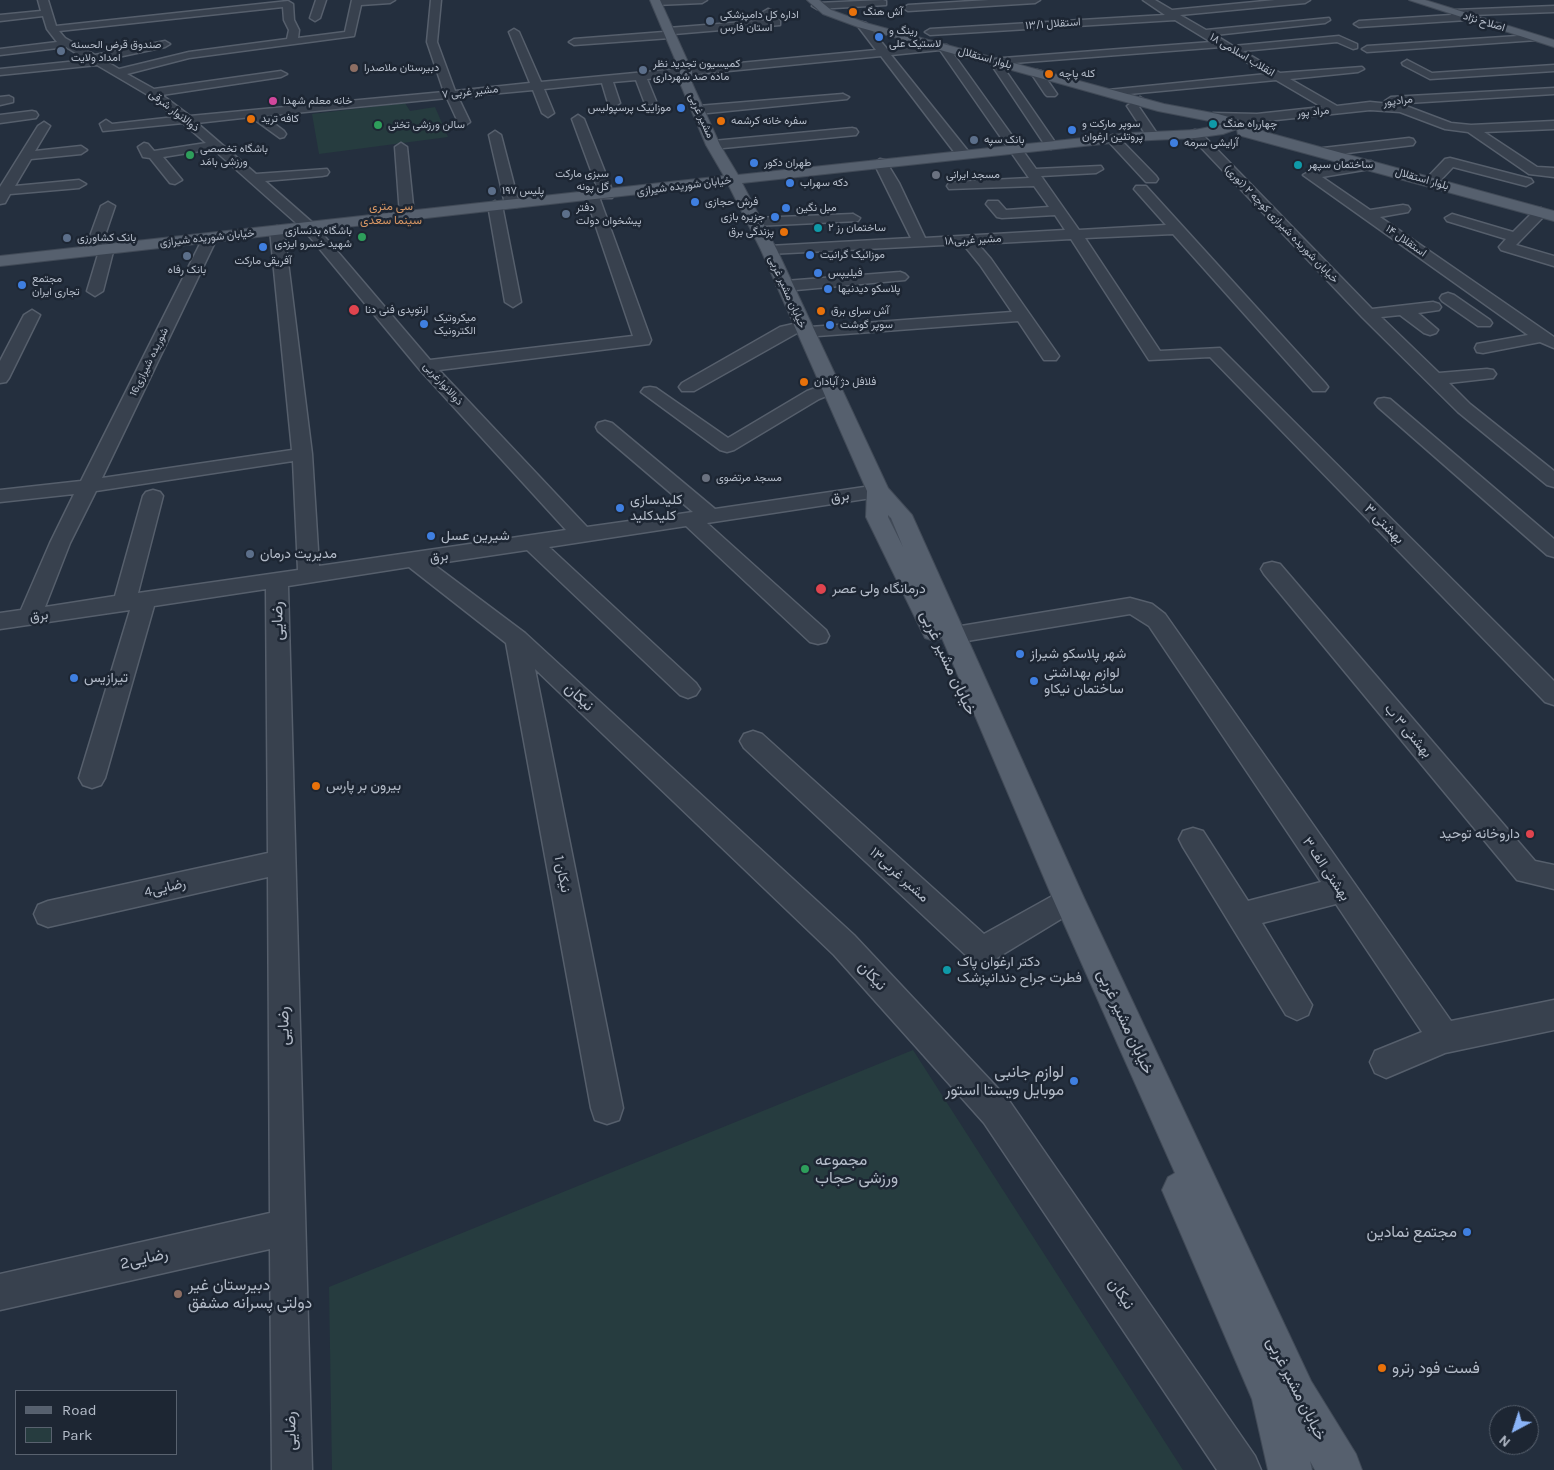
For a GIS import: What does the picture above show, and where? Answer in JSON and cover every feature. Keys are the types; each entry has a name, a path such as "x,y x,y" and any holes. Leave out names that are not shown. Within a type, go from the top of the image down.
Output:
{"main road":[{"name":"اصلاح نژاد","path":"1414,0 1554,44"},
{"name":"مشیر غربی","path":"656,1 669,33 673,52 686,77 698,110 744,202"},
{"name":"بلوار استقلال","path":"815,3 827,12 862,25 925,30 944,47 1163,108 1213,117 1238,124 1260,135"},
{"name":"بلوار استقلال","path":"1163,108 1197,128"},
{"path":"1163,108 1173,116 1172,128"},
{"name":"خیابان شوریده شیرازی","path":"0,260 1130,137 1197,128 1213,117"},
{"name":"خیابان شوریده شیرازی","path":"1130,137 1172,128 1223,130 1238,124"},
{"name":"بلوار استقلال","path":"1223,130 1260,135 1548,214"},
{"path":"673,188 708,191 744,202"},
{"name":"خیابان مشیر غربی","path":"744,202 785,286 878,491 901,515 1069,898 1296,1396 1340,1470"},
{"name":"خیابان مشیر غربی","path":"878,491 877,516 952,668 1273,1398 1290,1470"}],"street":[{"name":"ذوالانوار شرقی","path":"43,0 52,29 64,42 152,93 256,178 309,227"},
{"path":"315,18 321,0"},
{"path":"118,73 182,57 292,40 350,34 356,1 390,0"},
{"path":"436,0 432,42 451,94 464,122"},
{"path":"656,1 702,0"},
{"path":"908,4 1035,0"},
{"name":"۱۸ انقلاب اسلامی","path":"1148,0 1335,110"},
{"name":"۱۳/۱ استقلال","path":"925,30 1173,15 1305,0"},
{"path":"815,3 883,3"},
{"path":"0,52 202,20 288,4 289,20 294,30 292,40"},
{"path":"908,4 925,30"},
{"path":"1455,13 1554,8"},
{"path":"0,18 48,12"},
{"path":"574,42 776,23 768,12"},
{"path":"1359,24 1467,17"},
{"path":"52,29 126,21 224,19"},
{"path":"1203,33 1325,20"},
{"path":"862,25 886,52 963,154"},
{"path":"514,32 548,113"},
{"path":"1367,49 1533,38"},
{"path":"1051,145 1019,101 994,61 1340,39 1353,46"},
{"path":"0,72 14,77 96,61 165,44"},
{"path":"1098,44 1112,52"},
{"path":"1067,46 1104,66"},
{"path":"823,47 831,58"},
{"path":"686,77 831,58 944,47 978,98 1076,234"},
{"path":"1149,50 1164,60"},
{"path":"1407,63 1430,76 1554,68"},
{"path":"1108,92 1280,78 1356,64 1263,68"},
{"path":"1037,73 1051,94"},
{"path":"152,93 281,74"},
{"path":"640,76 650,100"},
{"name":"مشیر غربی ۷","path":"106,124 107,128 640,76 686,77"},
{"path":"686,77 742,78"},
{"path":"1177,77 1191,86"},
{"path":"606,79 614,103"},
{"name":"مرادپور","path":"1370,106 1384,101 1554,90"},
{"path":"698,110 843,97"},
{"path":"1140,101 1133,106 1150,132"},
{"name":"مراد پور","path":"1213,117 1257,118 1370,106"},
{"name":"مرادپور","path":"1370,106 1402,109 1449,126 1471,129 1553,125"},
{"path":"254,114 280,134"},
{"path":"0,119 32,115"},
{"path":"842,118 892,182 920,242"},
{"name":"مراد پور","path":"1238,124 1257,118"},
{"path":"426,366 643,340 578,119"},
{"path":"1393,121 1427,119"},
{"path":"2,194 44,126"},
{"name":"خیابان شوریده شیرازی کوچه ۲ (نوری)","path":"1197,128 1368,314 1464,408 1554,481"},
{"path":"1471,129 1534,171 1550,171 1554,174"},
{"path":"1260,135 1289,131"},
{"path":"496,135 512,204"},
{"path":"1113,139 1177,229 1319,387"},
{"path":"714,145 858,140"},
{"path":"1323,152 1409,142"},
{"path":"142,145 148,154 154,155 216,145"},
{"path":"401,147 407,215"},
{"path":"25,156 81,150"},
{"path":"154,155 175,180"},
{"path":"1431,182 1450,162 1526,182"},
{"name":"استقلال ۱۴","path":"1372,165 1310,175 1548,340"},
{"path":"954,186 1096,170"},
{"path":"256,178 322,172"},
{"path":"2,194 80,184"},
{"path":"993,204 1002,214 1058,211"},
{"path":"94,291 99,249 108,206"},
{"path":"495,206 513,302"},
{"path":"1368,215 1403,209"},
{"path":"1511,242 1548,214"},
{"path":"755,222 853,218"},
{"path":"1452,218 1554,261"},
{"name":"ذوالانوارغربی","path":"309,227 426,366 583,536"},
{"name":"مشیر غربی۱۸","path":"768,250 967,240 1021,232 1076,234 1177,229"},
{"path":"277,230 302,454 309,577"},
{"name":"بهشتی ۳","path":"1076,234 1155,356 1214,352 1554,696"},
{"name":"شوریده شیرازی16","path":"30,618 60,543 210,238"},
{"path":"967,240 986,262 1050,356"},
{"path":"785,286 900,277"},
{"path":"1448,298 1484,323"},
{"path":"1463,309 1495,304"},
{"path":"1368,314 1432,307"},
{"path":"1403,310 1430,330"},
{"path":"0,378 32,315"},
{"path":"688,387 786,331 1021,316"},
{"path":"1483,348 1548,340"},
{"path":"1435,379 1487,374"},
{"path":"650,392 727,446 813,395 830,388"},
{"path":"1384,403 1554,550"},
{"path":"605,427 702,519 818,636"},
{"path":"0,496 88,486 302,454"},
{"name":"برق","path":"0,620 30,618 134,603 878,491"},
{"path":"92,778 134,603 154,496"},
{"path":"533,544 688,689"},
{"name":"نیکان","path":"415,561 517,639 844,945 996,1111 1241,1470"},
{"name":"بهشتی ۳ ب","path":"1272,569 1527,871 1554,877"},
{"name":"رضایی","path":"277,581 292,1470"},
{"name":"بهشتی الف ۳","path":"955,635 1130,606 1144,610 1157,620 1340,890 1444,1038"},
{"name":"نیکان 1","path":"517,639 607,1108"},
{"name":"مشیر غربی۱۳","path":"753,741 982,951 1056,907"},
{"path":"1193,839 1297,1005"},
{"name":"4رضایی","path":"48,914 282,862"},
{"path":"1241,916 1340,890"},
{"path":"1386,1062 1444,1038 1554,1015"},
{"name":"2رضایی","path":"0,1292 288,1227"}],"green space":[{"name":"سالن ورزشی تختی","path":"405,103 410,111 435,107 448,137 319,154 312,114"},
{"name":"مجموعه ورزشی حجاب","path":"913,1050 1183,1470 332,1470 329,1287"}],"place":[{"name":"آش هنگ","path":"853,12"},
{"name":"اداره کل دامپزشکی استان فارس","path":"710,21"},
{"name":"رینگ و لاستیک علی","path":"879,37"},
{"name":"صندوق قرض الحسنه امداد ولایت","path":"61,51"},
{"name":"دبیرستان ملاصدرا","path":"354,68"},
{"name":"کمیسیون تجدید نظر ماده صد شهرداری","path":"643,70"},
{"name":"کله پاچه","path":"1049,74"},
{"name":"خانه معلم شهدا","path":"273,101"},
{"name":"موزاییک پرسپولیس","path":"681,108"},
{"name":"کافه ترید","path":"251,119"},
{"name":"سفره خانه کرشمه","path":"721,121"},
{"name":"چهارراه هنگ","path":"1213,124"},
{"name":"سالن ورزشی تختی","path":"378,125"},
{"name":"سوپر مارکت و پروتئین ارغوان","path":"1072,130"},
{"name":"بانک سپه","path":"974,140"},
{"name":"آرایشی سرمه","path":"1174,143"},
{"name":"باشگاه تخصصی ورزشی بامَد","path":"190,155"},
{"name":"طهران دکور","path":"754,163"},
{"name":"ساختمان سپهر","path":"1298,165"},
{"name":"مسجد ایرانی","path":"936,175"},
{"name":"سبزی مارکت گل پونه","path":"619,180"},
{"name":"دکه سهراب","path":"790,183"},
{"name":"پلیس ۱۹۷","path":"492,191"},
{"name":"فرش حجازی","path":"695,202"},
{"name":"مبل نگین","path":"786,208"},
{"name":"دفتر پیشخوان دولت","path":"566,214"},
{"name":"جزیره بازی","path":"775,217"},
{"name":"ساختمان رز ۲","path":"818,228"},
{"name":"پزندگی برق","path":"784,232"},
{"name":"باشگاه بدنسازی شهید خسرو ایزدی","path":"362,237"},
{"name":"بانک کشاورزی","path":"67,238"},
{"name":"آفریقی مارکت","path":"263,247"},
{"name":"موزائیک گرانیت","path":"810,255"},
{"name":"بانک رفاه","path":"187,256"},
{"name":"فیلیپس","path":"818,273"},
{"name":"مجتمع تجاری ایران","path":"22,285"},
{"name":"پلاسکو دیدنیها","path":"828,289"},
{"name":"ارتوپدی فنی دنا","path":"354,310"},
{"name":"آش سرای برق","path":"821,311"},
{"name":"میکروتیک الکترونیک","path":"424,324"},
{"name":"سوپر گوشت","path":"830,325"},
{"name":"فلافل دژ آبادان","path":"804,382"},
{"name":"مسجد مرتضوی","path":"706,478"},
{"name":"کلیدسازی کلیدکلید","path":"620,508"},
{"name":"شیرین عسل","path":"431,536"},
{"name":"مدیریت درمان","path":"250,554"},
{"name":"درمانگاه ولی عصر","path":"821,589"},
{"name":"شهر پلاسکو شیراز","path":"1020,654"},
{"name":"تیرازیس","path":"74,678"},
{"name":"لوازم بهداشتی ساختمان نیکاو","path":"1034,681"},
{"name":"بیرون بر پارس","path":"316,786"},
{"name":"داروخانه توحید","path":"1530,834"},
{"name":"دکتر ارغوان پاک فطرت جراح دندانپزشک","path":"947,970"},
{"name":"لوازم جانبی موبایل ویستا استور","path":"1074,1081"},
{"name":"مجموعه ورزشی حجاب","path":"805,1169"},
{"name":"مجتمع نمادین","path":"1467,1232"},
{"name":"دبیرستان غیر دولتی پسرانه مشفق","path":"178,1294"},
{"name":"فست فود رترو","path":"1382,1368"}],"district":[{"name":"سی متری سینما سعدی","path":"391,214"}]}
